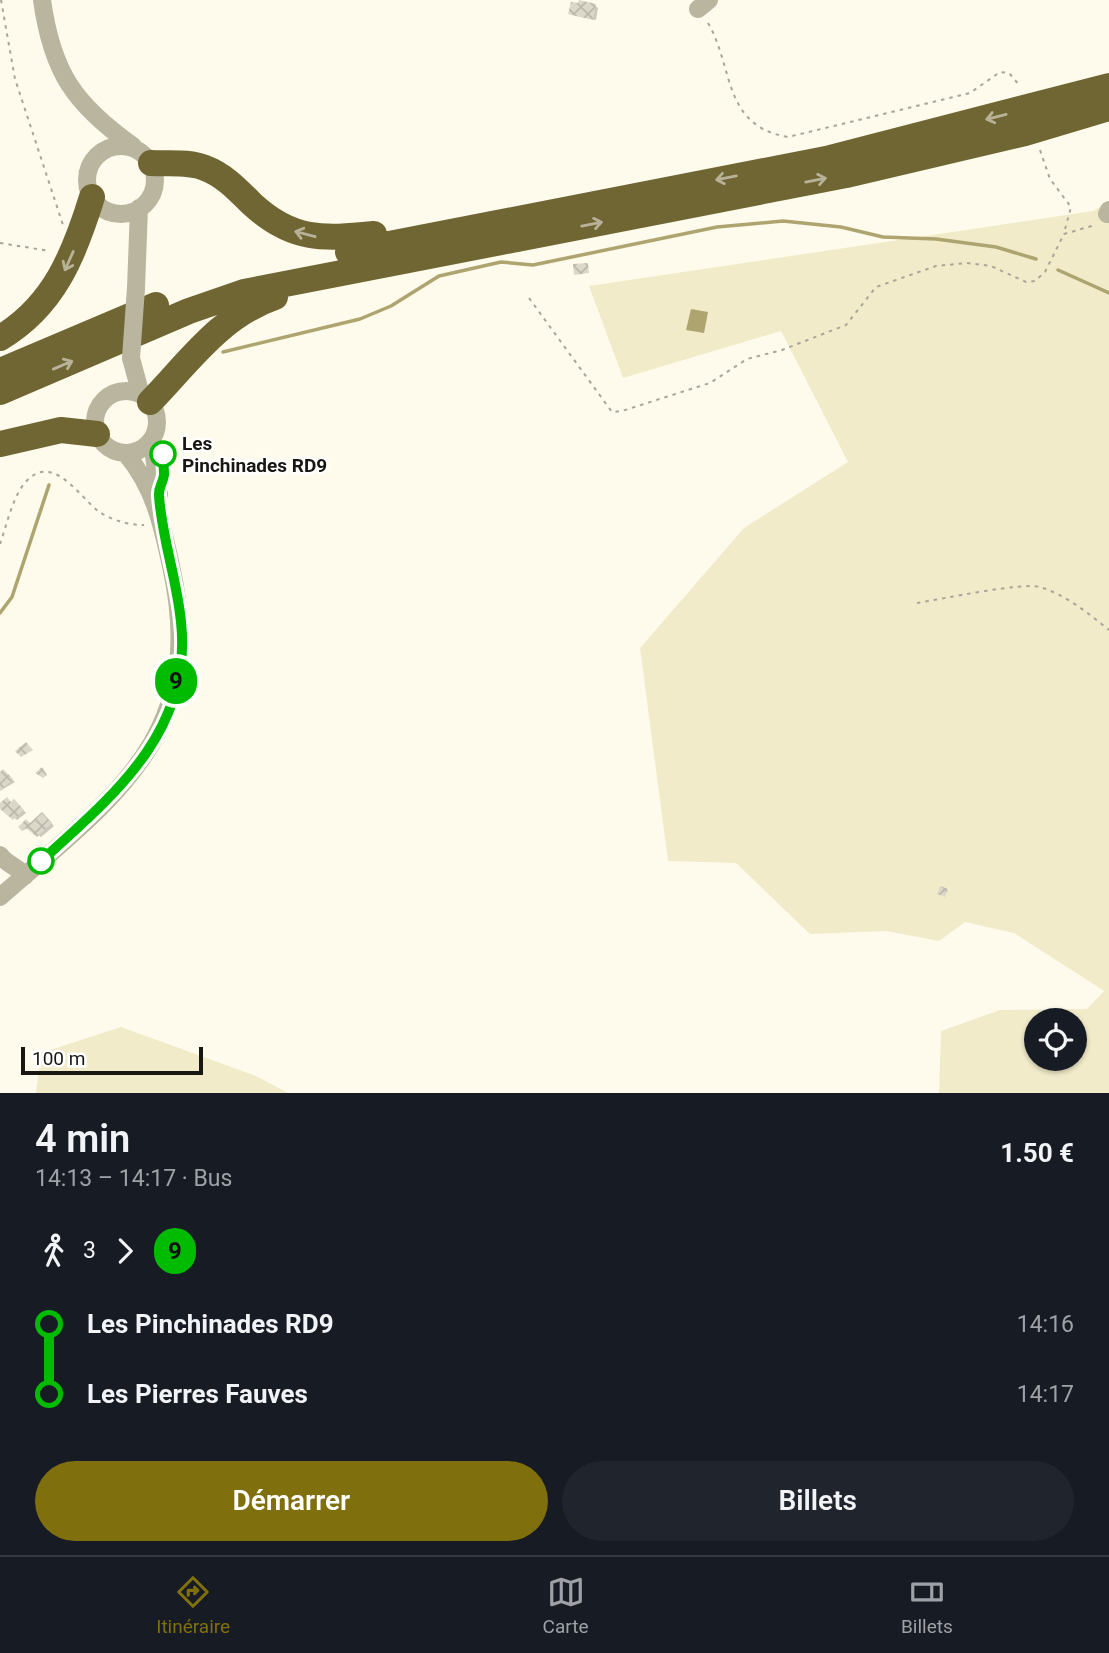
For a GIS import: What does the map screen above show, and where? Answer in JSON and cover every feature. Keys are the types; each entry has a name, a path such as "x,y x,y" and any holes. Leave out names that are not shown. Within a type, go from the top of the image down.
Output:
{"highway":[{"path":"1042,105 1109,78"},
{"path":"0,371 101,327 207,286 252,273 615,198 826,159 1109,86"},
{"path":"0,392 189,311 244,292 846,175 1025,133 1109,108"},
{"path":"145,157 204,167 226,178 275,222 287,229 317,237 406,231 615,198"},
{"path":"0,338 45,302 73,251 92,197"},
{"path":"151,417 184,363 224,325 263,301 525,236"},
{"path":"0,444 61,430 97,434"}],"street":[{"path":"42,0 52,54 68,83 97,119 145,157 155,182 148,200 132,212 117,213 103,208 92,197 88,178 100,137 97,119"},
{"path":"94,159 115,146 145,157"},
{"path":"12,887 140,766 165,721 180,659 182,626 162,522 159,491 164,475 162,443 131,361 139,208"},
{"path":"117,213 135,251"},
{"path":"131,361 114,393 99,405 94,424 97,434 108,449 126,454 136,452 151,417"},
{"path":"114,393 123,391 151,417"},
{"path":"126,454 147,480 162,522"},
{"path":"3,860 17,867 12,887"}],"path":[{"path":"0,243 73,251 15,79 1,0"},
{"path":"704,5 723,68 739,108 749,119 774,135 788,137 970,93 1000,72 1009,73 1020,86"},
{"path":"529,298 612,412 622,411 710,383 747,359 782,351 846,325 876,287 936,266 967,263 991,266 1026,282 1035,281 1045,272 1064,234 1071,207 1050,179 1039,149"},
{"path":"1064,234 1095,226 1108,212"},
{"path":"0,544 21,489 33,476 51,472 64,477 98,510 114,520 142,526 162,522"},
{"path":"917,603 1021,585 1040,587 1079,606 1109,630"}],"shaded area":[{"path":"1109,202 1109,1093 939,1093 941,1031 1000,1010 1024,1010 1024,1071 1087,1071 1087,1009 1104,991 1014,933 965,922 939,941 886,931 810,934 736,863 668,861 640,648 744,528 848,462 781,331 623,378 589,286 1093,211"},
{"path":"691,309 708,312 704,333 686,330"},
{"path":"121,1027 256,1076 288,1093 36,1093 41,1053"}],"building":[{"path":"579,0 596,4 593,20 568,14 571,2 578,3"},
{"path":"588,263 589,273 574,275 573,264"},
{"path":"26,742 33,750 21,757 15,751"},
{"path":"42,767 47,775 43,778 35,773"},
{"path":"3,769 13,779 0,791 0,772"},
{"path":"7,797 11,802 14,799 24,810 13,820 0,809 0,803"},
{"path":"42,812 52,823 37,837 26,828 22,831 18,827 26,819 30,823"},
{"path":"940,886 948,889 945,897 937,894"}],"waterway":[{"path":"223,352 360,319 391,306 439,276 501,262 533,265 717,227 783,221 841,227 883,237 936,239 996,247 1036,259"},
{"path":"1058,270 1109,293"},
{"path":"0,613 12,597 49,485"}],"bus line":[{"name":"9","path":"41,861 111,797 140,766 165,721 174,694 182,626 162,522 159,491 164,475 163,454"}],"place":[{"name":"Les Pinchinades RD9","path":"163,454"}]}
